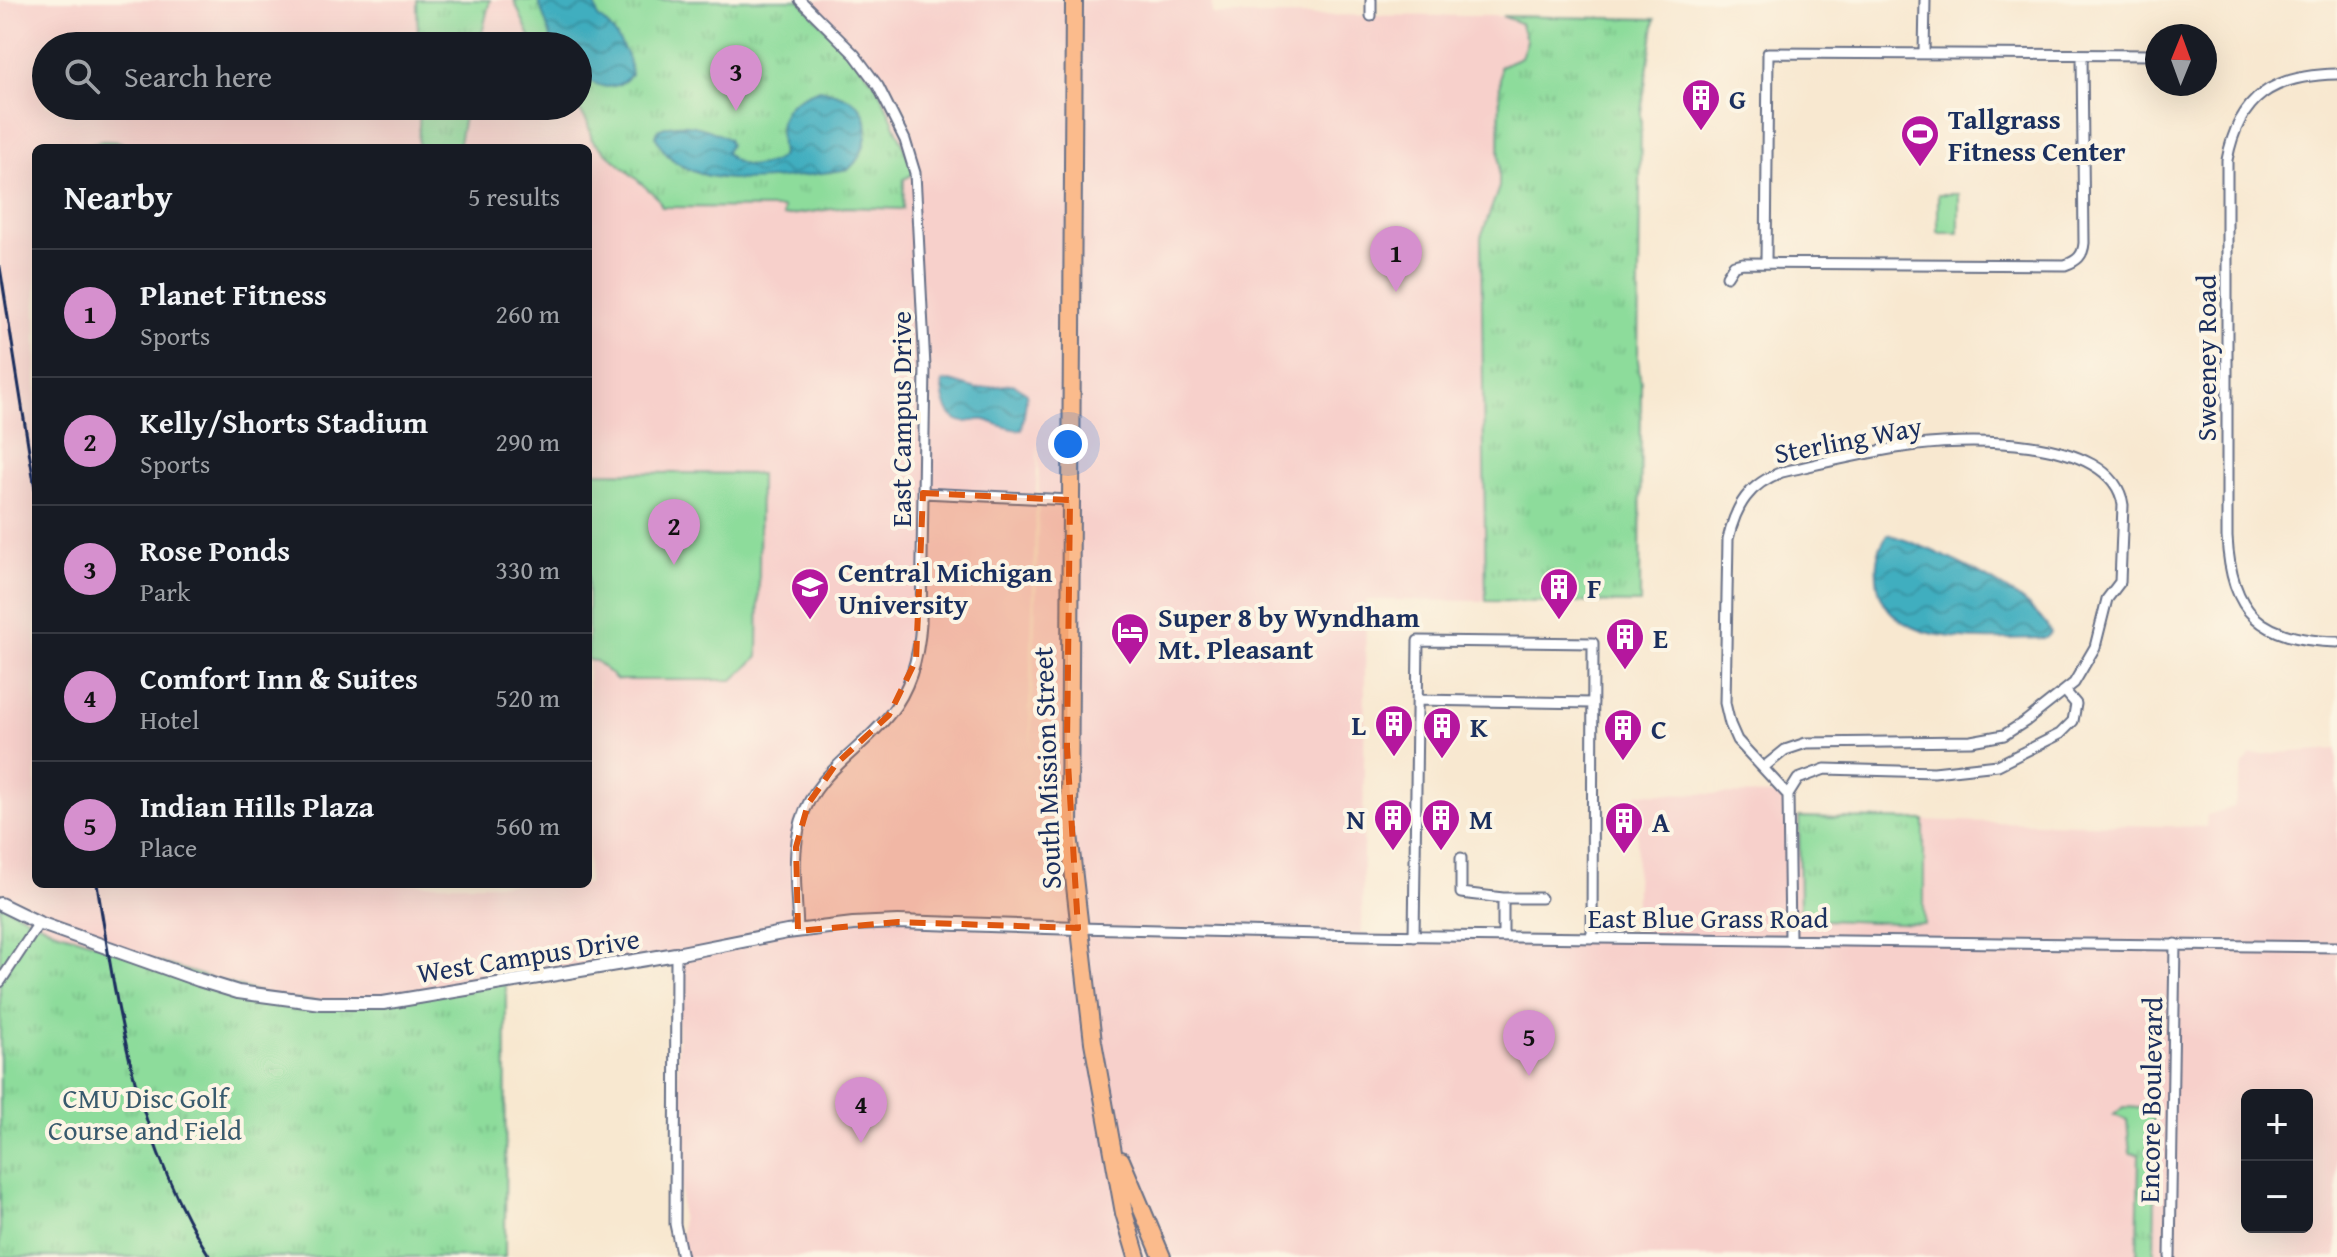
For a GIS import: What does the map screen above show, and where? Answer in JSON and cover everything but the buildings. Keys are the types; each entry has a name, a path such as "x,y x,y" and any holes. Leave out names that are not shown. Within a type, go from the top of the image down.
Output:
{"main road":[{"name":"South Mission Street","path":"1074,0 1067,747 1069,834 1093,1042 1115,1148 1124,1213 1137,1257"},
{"name":"South Mission Street","path":"1115,1148 1162,1257"}],"street":[{"name":"East Campus Drive","path":"798,931 796,847 808,804 836,764 889,715 914,666 921,623 925,353 915,173 905,140 878,86 855,55 800,0"},
{"path":"1371,0 1371,16"},
{"path":"1924,53 1925,0"},
{"path":"1766,262 1768,53 2145,55"},
{"path":"1727,276 1734,265 1766,262 2065,265 2075,262 2084,251 2082,55"},
{"name":"Sweeney Road","path":"2337,74 2312,74 2265,90 2247,107 2233,131 2227,160 2227,537 2229,570 2238,599 2258,620 2280,635 2304,641 2337,642"},
{"name":"Sterling Way","path":"1764,767 1785,750 1806,743 1971,741 2004,735 2065,691 2074,683 2095,647 2107,599 2120,582 2121,493 2099,468 2039,445 1932,443 1782,472 1761,479 1748,491 1732,521 1728,539 1725,703 1737,740 1788,795"},
{"path":"923,493 1070,500"},
{"path":"1414,936 1418,641 1593,643 1592,938"},
{"path":"1790,938 1788,795 1798,779 1825,769 1934,772 1998,765 2043,745 2073,721 2076,704 2065,691"},
{"path":"1418,700 1593,703"},
{"path":"1461,858 1461,893 1541,898"},
{"path":"1503,898 1503,937"},
{"name":"West Campus Drive","path":"0,904 39,923 238,992 321,1003 383,1003 798,931 898,922 1078,928"},
{"path":"0,982 39,923"},
{"name":"East Blue Grass Road","path":"1078,928 1414,936 1790,938 2337,947"},
{"name":"Encore Boulevard","path":"2170,1257 2175,944"},
{"path":"676,954 675,1224 682,1257"}],"highlighted area":[{"path":"923,493 1070,500 1067,747 1078,928 898,922 798,931 796,847 808,804 836,764 889,715 916,660"}],"shaded area":[{"path":"0,0 1212,0 1212,15 1502,16 1520,23 1527,41 1521,56 1500,67 1499,187 1481,237 1486,601 1366,600 1362,934 1635,939 1638,793 1788,795 1788,817 2206,827 2207,815 2234,807 2243,765 2251,755 2337,749 2337,1257 682,1257 676,955 506,983 505,1257 0,1257","holes":["1038,436 1039,500 1031,751 1029,703"]}],"green space":[{"path":"417,0 490,0 482,32 418,32"},
{"path":"514,0 800,0 878,86 915,173 904,179 903,209 846,207 783,216 783,208 662,207 658,198 592,140 586,120 592,120 592,32 528,32"},
{"path":"1502,16 1655,19 1641,112 1638,359 1641,384 1640,603 1486,601 1481,237 1499,187 1500,66 1521,57 1527,41 1520,23"},
{"path":"419,120 463,120 459,144 418,144"},
{"path":"100,141 124,144 91,144"},
{"path":"1938,194 1959,194 1959,233 1938,233"},
{"path":"592,472 760,474 758,657 733,680 617,680 592,660"},
{"path":"1799,817 1924,820 1924,924 1800,919"},
{"name":"CMU Disc Golf Course and Field","path":"0,904 53,930 283,1000 374,1003 506,983 505,1257 0,1257"},
{"path":"2123,1107 2144,1110 2151,1115 2156,1126 2154,1257 2137,1257 2139,1154 2130,1153 2127,1120 2114,1115"}],"water":[{"path":"538,0 594,0 598,17 625,51 631,75 612,87 593,83 592,32 549,32"},
{"path":"820,89 853,101 866,120 863,147 849,169 772,179 715,177 690,170 670,157 656,137 658,130 675,125 702,128 728,139 730,145 726,152 737,162 753,166 769,163 782,155 780,129 784,112 797,99"},
{"path":"950,381 977,389 1013,384 1027,393 1022,430 985,420 965,422 953,418 946,408 942,388 942,382"},
{"path":"1888,534 1953,560 2002,587 2040,617 2051,633 2046,638 1948,637 1903,622 1887,607 1878,586 1877,559"}],"railway":[{"path":"0,267 32,470"},
{"path":"98,888 123,1030 148,1123 164,1169 210,1257"}],"place":[{"name":"Rose Ponds","path":"736,111"},
{"name":"G","path":"1701,132"},
{"name":"Tallgrass Fitness Center","path":"1920,168"},
{"name":"Planet Fitness","path":"1396,292"},
{"name":"Kelly/Shorts Stadium","path":"674,565"},
{"name":"Central Michigan University","path":"810,621"},
{"name":"F","path":"1559,621"},
{"name":"Super 8 by Wyndham Mt. Pleasant","path":"1130,666"},
{"name":"E","path":"1625,671"},
{"name":"L","path":"1394,758"},
{"name":"K","path":"1442,760"},
{"name":"C","path":"1623,762"},
{"name":"N","path":"1393,852"},
{"name":"M","path":"1441,852"},
{"name":"A","path":"1624,855"},
{"name":"Indian Hills Plaza","path":"1529,1076"},
{"name":"Comfort Inn & Suites","path":"861,1143"}]}
